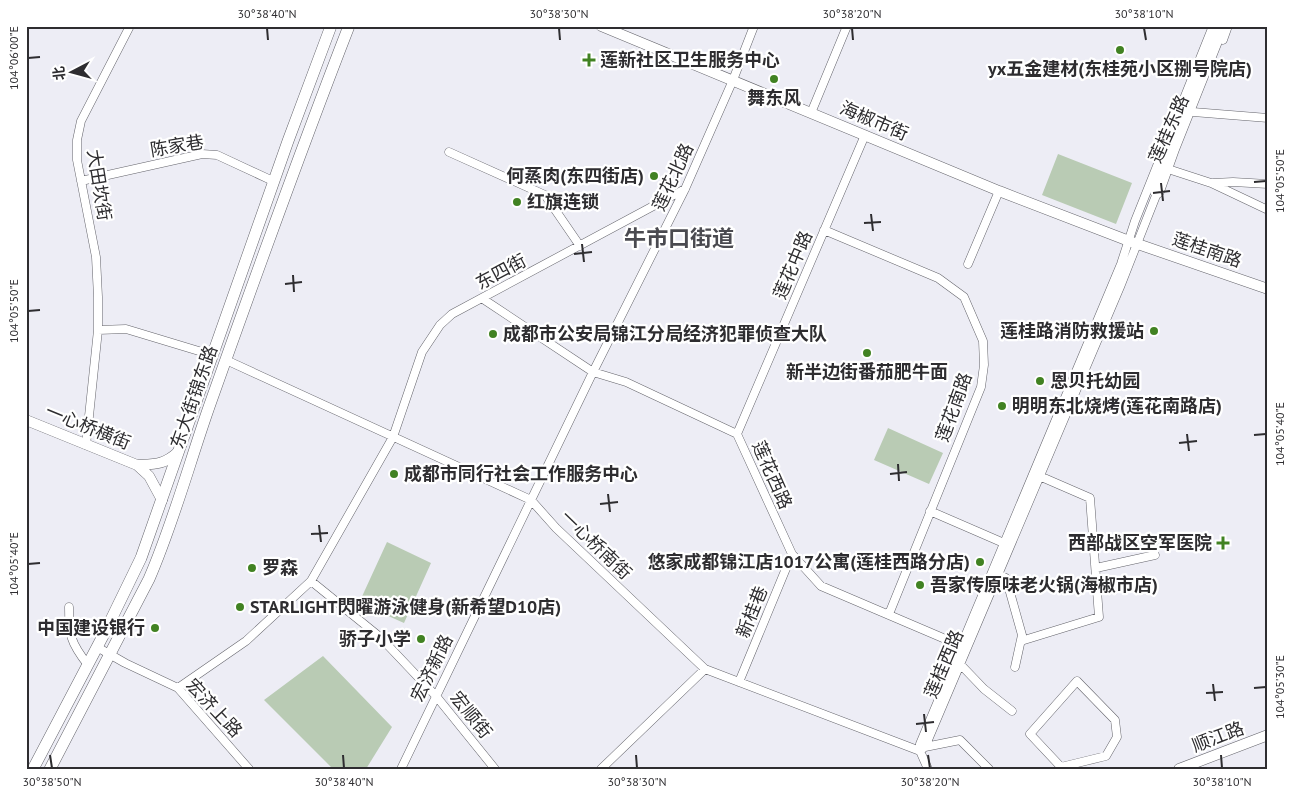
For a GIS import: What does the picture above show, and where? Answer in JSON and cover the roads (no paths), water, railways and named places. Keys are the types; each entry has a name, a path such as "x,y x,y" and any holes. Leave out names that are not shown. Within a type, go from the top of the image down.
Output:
{"highway":[{"path":"1157,191 1221,26"}],"main road":[{"name":"东大街锦东路","path":"33,769 88,665 140,558 331,26"},
{"name":"东大街锦东路","path":"50,769 149,579 162,549 192,457 302,147 349,26"},
{"path":"178,452 192,457"},
{"path":"157,514 172,519"}],"street":[{"name":"大田坎街","path":"86,445 98,330 96,257 77,160 77,140 81,121 130,26"},
{"name":"海椒市街","path":"601,26 1000,191 1132,242"},
{"name":"莲花北路","path":"531,500 685,189 733,80 754,26"},
{"path":"811,113 847,26"},
{"name":"莲桂东路","path":"1132,242 1165,144 1213,26"},
{"name":"莲桂东路","path":"1132,242 1168,169 1228,26"},
{"path":"1193,112 1268,118"},
{"name":"莲花中路","path":"737,434 865,135"},
{"path":"449,152 546,195 580,246"},
{"name":"陈家巷","path":"81,181 202,154 217,155 274,181"},
{"path":"1168,169 1211,183 1268,210"},
{"path":"1211,183 1268,184"},
{"name":"东四街","path":"178,688 246,641 311,581 393,437 422,352 440,325 452,314 685,189"},
{"path":"968,264 1000,191"},
{"name":"莲花南路","path":"824,230 938,278 964,297 983,341 984,366 981,386 888,614"},
{"name":"莲桂南路","path":"1132,242 1268,288"},
{"name":"莲桂西路","path":"922,749 960,664 964,647 1121,264 1132,242"},
{"name":"莲花西路","path":"483,298 593,372 626,382 737,434 792,554 821,586 964,647"},
{"path":"98,330 126,329 212,355"},
{"name":"一心桥南街","path":"226,360 531,500 556,528 705,669 922,749"},
{"name":"一心桥横街","path":"26,420 137,465 149,476 162,500"},
{"name":"一心桥横街","path":"137,465 159,464 169,460 178,452"},
{"path":"1021,641 1099,617 1090,498 1036,474"},
{"name":"宏济新路","path":"401,769 531,500"},
{"path":"930,511 1007,544"},
{"name":"莲桂西路","path":"922,749 920,744 998,574 1007,544"},
{"name":"新桂巷","path":"739,682 792,554"},
{"path":"1096,568 1154,554"},
{"path":"998,574 1006,578 1022,635 1015,667"},
{"name":"宏顺街","path":"311,581 380,637 436,696 495,769"},
{"path":"69,607 70,634 76,651 88,665"},
{"name":"宏济上路","path":"97,646 178,688 249,769"},
{"path":"960,664 984,689 1012,711"},
{"path":"601,769 705,669"},
{"path":"1077,681 1115,720 1117,737 1106,756 1061,768 1030,734 1077,681"},
{"name":"顺江路","path":"1179,769 1268,735"},
{"path":"928,769 922,749 960,740 989,769"},
{"name":"顺江路","path":"1199,769 1268,742"}],"place":[{"name":"yx五金建材(东桂苑小区捌号院店)","path":"1120,50"},
{"name":"莲新社区卫生服务中心","path":"589,60"},
{"name":"舞东风","path":"774,79"},
{"name":"何蒸肉(东四街店)","path":"654,176"},
{"name":"红旗连锁","path":"517,202"},
{"name":"莲桂路消防救援站","path":"1154,331"},
{"name":"成都市公安局锦江分局经济犯罪侦查大队","path":"493,334"},
{"name":"新半边街番茄肥牛面","path":"867,353"},
{"name":"恩贝托幼园","path":"1040,381"},
{"name":"明明东北烧烤(莲花南路店)","path":"1002,406"},
{"name":"成都市同行社会工作服务中心","path":"394,474"},
{"name":"西部战区空军医院","path":"1223,543"},
{"name":"悠家成都锦江店1017公寓(莲桂西路分店)","path":"980,562"},
{"name":"罗森","path":"252,568"},
{"name":"吾家传原味老火锅(海椒市店)","path":"920,585"},
{"name":"STARLIGHT閃曜游泳健身(新希望D10店)","path":"240,607"},
{"name":"中国建设银行","path":"155,628"},
{"name":"骄子小学","path":"421,639"}],"district":[{"name":"牛市口街道","path":"679,238"}]}
